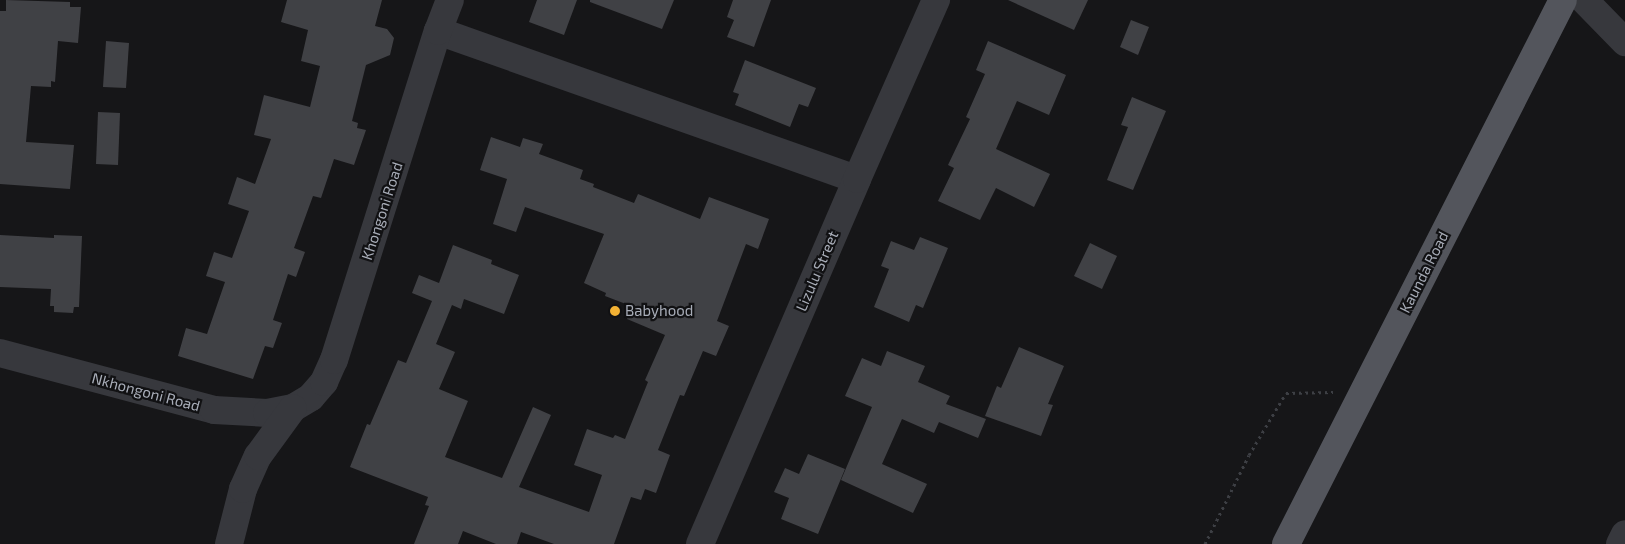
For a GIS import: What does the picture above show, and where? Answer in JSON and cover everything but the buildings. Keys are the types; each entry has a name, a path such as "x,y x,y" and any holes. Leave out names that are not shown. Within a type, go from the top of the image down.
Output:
{"main road":[{"name":"Kaunda Road","path":"1286,544 1563,0"}],"street":[{"name":"Khongoni Road","path":"293,408 311,397 324,382 334,360 438,32 450,0"},
{"name":"Lizulu Street","path":"700,544 936,0"},
{"path":"1584,0 1625,42"},
{"path":"438,32 857,179"},
{"name":"Nkhongoni Road","path":"0,353 214,410 267,413 293,408"},
{"path":"229,544 243,489 254,464 293,408"},
{"path":"1620,544 1625,534"}],"path":[{"path":"1205,544 1249,455 1286,393 1363,392"}],"place":[{"name":"Babyhood","path":"615,311"}]}
